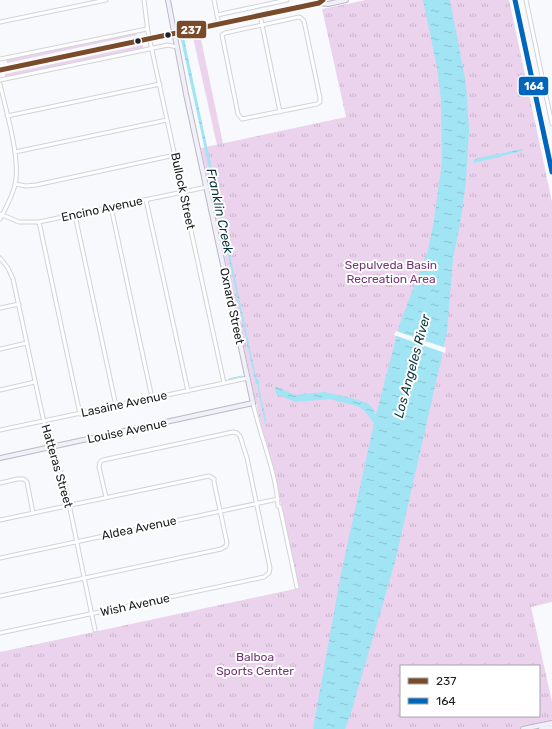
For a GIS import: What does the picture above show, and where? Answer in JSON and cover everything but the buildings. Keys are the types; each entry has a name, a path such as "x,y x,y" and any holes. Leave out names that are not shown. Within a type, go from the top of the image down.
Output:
{"main road":[{"name":"Oxnard Street","path":"168,0 253,404"},
{"path":"0,70 174,34 320,1 328,4 346,0"},
{"path":"515,0 552,172"},
{"name":"Louise Avenue","path":"0,458 253,404"},
{"path":"523,729 552,723"},
{"path":"540,729 552,726"}],"street":[{"path":"0,22 106,0"},
{"name":"Bullock Street","path":"144,0 149,39 224,383"},
{"path":"214,0 219,24"},
{"path":"217,15 287,0"},
{"path":"526,0 552,124"},
{"path":"260,15 280,112"},
{"path":"299,17 303,19 320,102 317,104 280,112 244,119 240,118 222,37 224,33 262,25 299,17"},
{"path":"0,60 147,29"},
{"path":"0,80 152,48 170,45 177,47"},
{"path":"0,84 15,152 16,170 15,184 11,197 0,219"},
{"path":"7,116 160,84"},
{"path":"15,152 167,120"},
{"path":"546,146 552,145"},
{"path":"15,184 26,186 36,185 175,156"},
{"name":"Encino Avenue","path":"1,215 19,222 39,222 207,187"},
{"path":"146,200 188,391"},
{"path":"111,207 152,398"},
{"path":"75,214 116,406"},
{"path":"39,222 80,414"},
{"name":"Hatteras Street","path":"0,258 11,273 50,447 63,476 95,630"},
{"path":"0,308 19,304"},
{"path":"0,349 27,343"},
{"name":"Lasaine Avenue","path":"0,430 248,378"},
{"path":"0,390 36,382"},
{"name":"Oxnard Street","path":"253,404 271,467 297,588"},
{"path":"106,498 99,466 100,462 232,432 237,433 240,436 245,450 256,503"},
{"path":"0,520 206,476 212,477 214,482 227,543 226,546 221,549 0,596"},
{"path":"0,483 24,479 27,482 33,513"},
{"name":"Aldea Avenue","path":"0,558 278,498"},
{"name":"Wish Avenue","path":"0,634 264,577 269,573 270,568 256,503"}],"green space":[{"name":"Sepulveda Basin Recreation Area","path":"366,0 509,0 552,202 552,602 531,607 552,702 552,729 0,729 0,652 299,588 272,463 260,421 201,148 346,117 322,9"},
{"path":"136,33 137,35 7,63 6,60"},
{"path":"200,35 228,167 221,163 193,37"},
{"path":"143,45 143,48 5,77 5,74"}],"water":[{"name":"Los Angeles River","path":"423,0 450,0 466,84 469,130 466,182 453,259 447,331 395,562 350,716 345,729 313,729 341,574 374,423 364,410 357,406 329,399 295,402 276,394 275,386 295,395 324,392 352,398 367,403 372,407 376,415 400,323 428,250 434,220 442,162 441,100 437,67"},
{"name":"Franklin Creek","path":"184,38 256,377 259,381 259,388 266,420 265,424 258,384 256,384 181,40"},
{"path":"522,149 522,151 474,163 474,160 478,158"}],"pier":[{"path":"396,331 446,348 445,353 394,335"}],"waterway":[{"path":"229,379 241,376 244,377"}],"transit line":[{"name":"237","path":"0,70 319,3 323,0"},
{"name":"164","path":"515,0 552,172"}],"park label":[{"name":"Balboa Sports Center","path":"255,664"}]}
